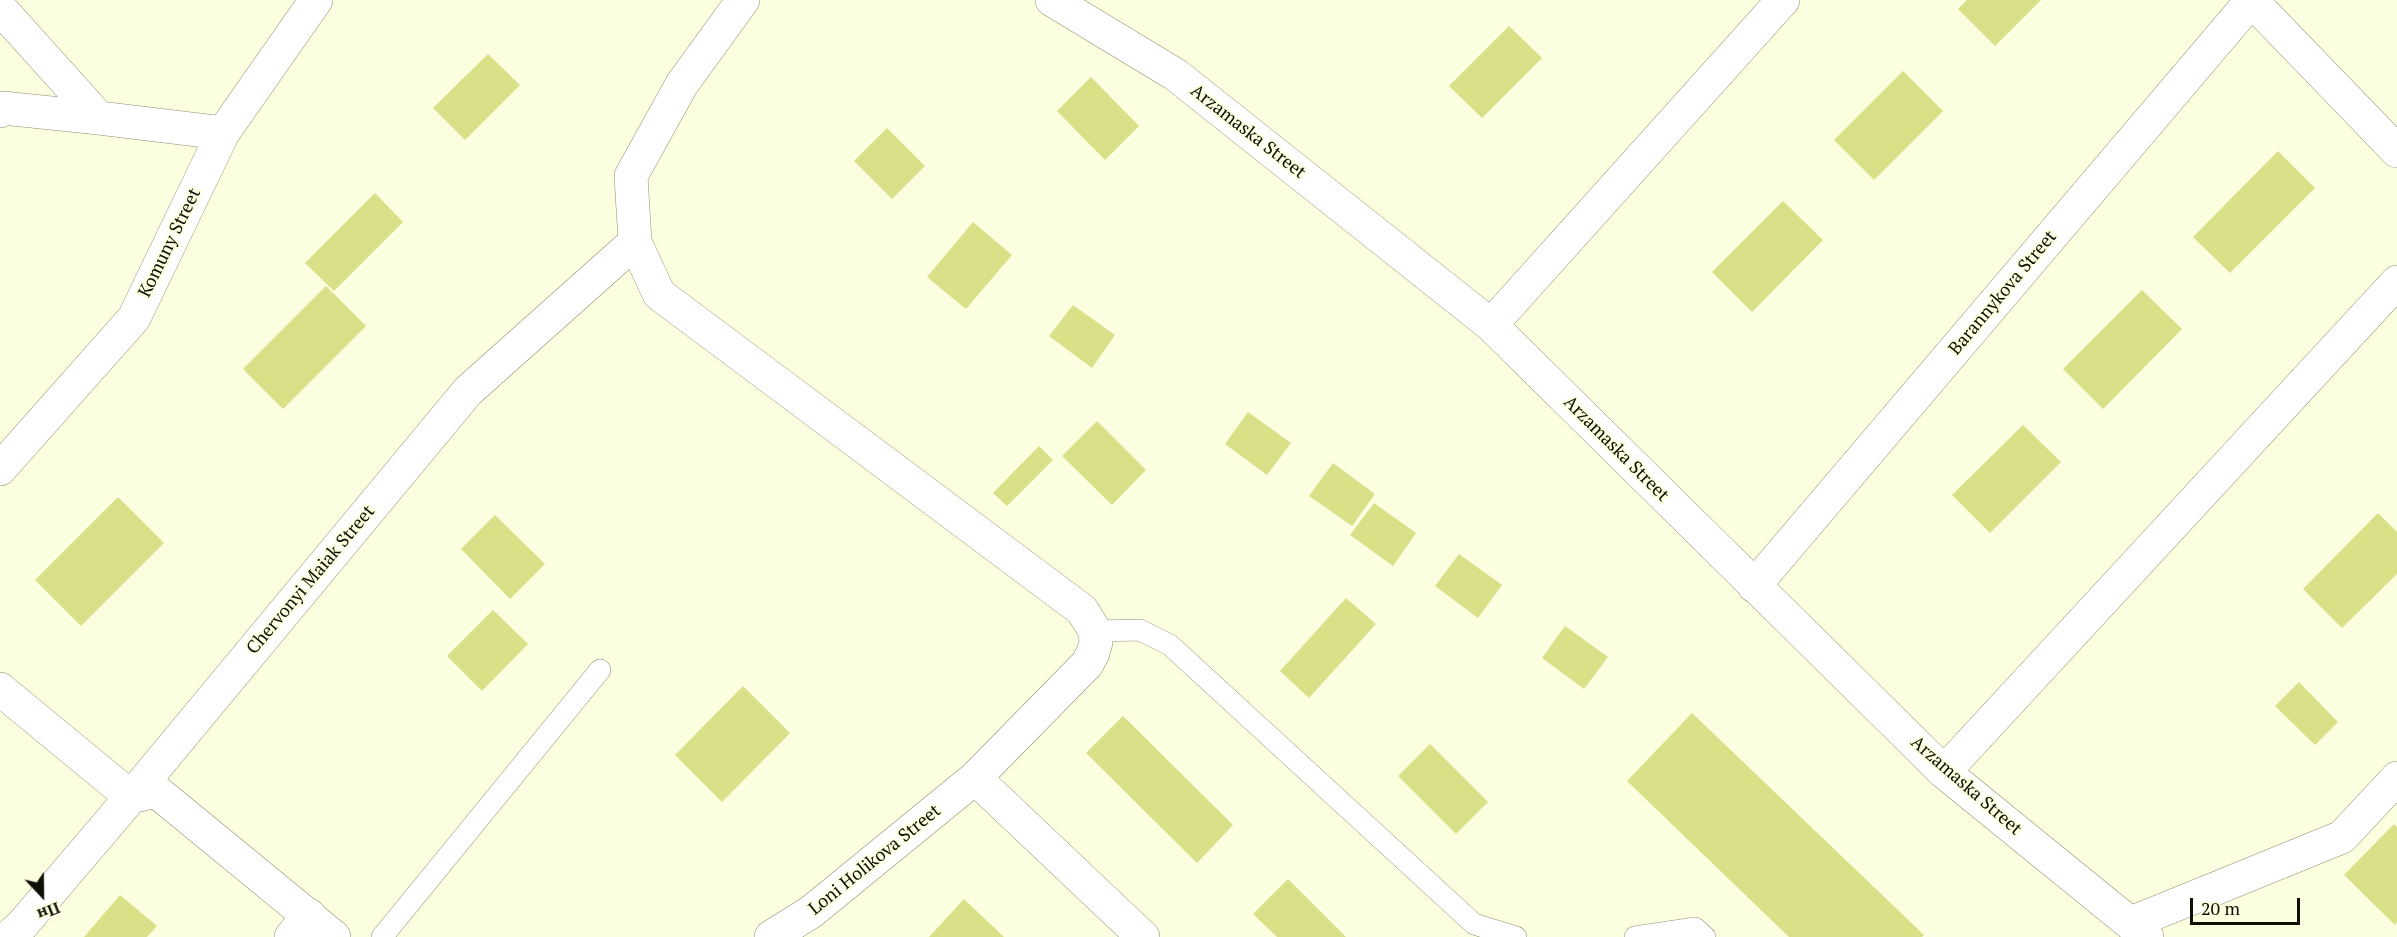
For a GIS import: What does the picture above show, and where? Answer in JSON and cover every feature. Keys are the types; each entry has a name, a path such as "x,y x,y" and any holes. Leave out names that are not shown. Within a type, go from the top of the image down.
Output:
{"street":[{"name":"Komuny Street","path":"0,469 134,318 223,133 316,0"},
{"path":"743,0 682,84 631,176 635,242 659,294 1082,610 1095,631"},
{"name":"Arzamaska Street","path":"1052,0 1176,75 1491,325 1944,772 2139,930"},
{"path":"1491,325 1783,0"},
{"path":"2251,0 2397,151"},
{"name":"Barannykova Street","path":"1754,586 2251,0"},
{"path":"0,8 99,118"},
{"path":"0,111 3,108 223,133"},
{"name":"Chervonyi Maiak Street","path":"9,937 23,924 131,797 468,391 635,242"},
{"path":"1944,772 2397,282"},
{"name":"Loni Holikova Street","path":"771,937 811,912 975,778 1087,664 1096,642 1095,631"},
{"path":"0,688 131,797 156,791 300,926 334,937"},
{"path":"975,778 1143,937"},
{"path":"2139,930 2342,837 2397,778"}],"lane":[{"path":"1095,631 1140,630 1170,645 1474,924 1516,937"},
{"path":"382,937 600,670"},
{"path":"1635,937 1695,928 1705,937"}],"building":[{"path":"1967,0 2041,0 1995,46 1958,9"},
{"path":"1509,26 1542,58 1482,118 1449,86"},
{"path":"488,54 520,85 465,140 433,108"},
{"path":"1903,71 1943,111 1874,180 1834,140"},
{"path":"1091,77 1139,126 1105,160 1057,111"},
{"path":"887,128 925,166 892,199 854,161"},
{"path":"2278,151 2315,188 2230,273 2193,237"},
{"path":"375,193 403,222 334,291 305,263"},
{"path":"1783,201 1823,240 1752,312 1712,272"},
{"path":"973,222 1012,255 966,309 927,277"},
{"path":"326,286 366,326 283,409 243,369"},
{"path":"2142,290 2182,329 2103,409 2063,369"},
{"path":"1073,305 1115,335 1092,368 1049,336"},
{"path":"1248,412 1291,443 1267,475 1225,444"},
{"path":"1097,421 1146,470 1112,505 1062,456"},
{"path":"2023,425 2061,462 1990,533 1952,495"},
{"path":"1039,446 1053,460 1007,506 993,493"},
{"path":"1333,463 1375,494 1352,526 1309,496"},
{"path":"118,497 164,543 81,626 35,580"},
{"path":"1374,503 1416,533 1393,566 1350,535"},
{"path":"2378,513 2397,532 2397,574 2342,628 2303,589"},
{"path":"495,515 545,564 510,599 461,549"},
{"path":"1459,554 1502,585 1478,618 1435,586"},
{"path":"1346,598 1376,624 1309,698 1280,671"},
{"path":"493,610 528,644 482,691 447,656"},
{"path":"1565,626 1608,657 1584,689 1542,658"},
{"path":"2299,682 2338,722 2315,745 2275,706"},
{"path":"743,686 790,733 722,802 675,755"},
{"path":"1692,713 1924,935 1922,937 1789,937 1627,781"},
{"path":"1123,716 1233,825 1197,863 1086,753"},
{"path":"1430,744 1488,802 1456,834 1398,776"},
{"path":"2394,824 2397,827 2397,922 2395,925 2344,875"},
{"path":"1288,879 1346,937 1277,937 1253,914"},
{"path":"120,895 157,926 147,937 84,937"},
{"path":"964,899 1004,937 929,937"}]}
